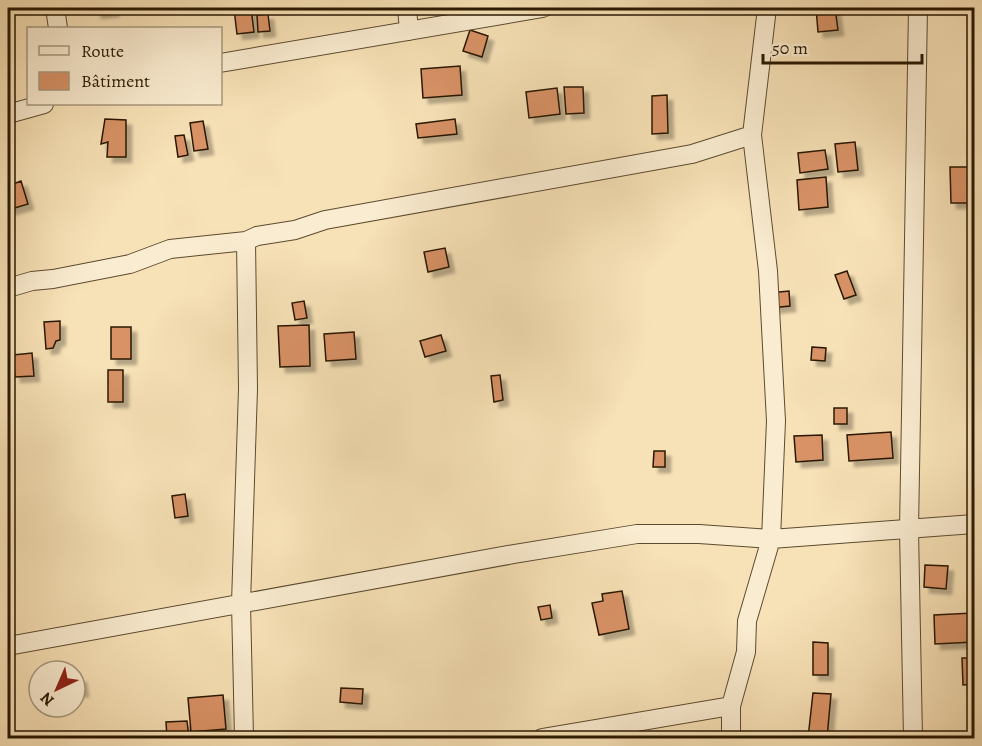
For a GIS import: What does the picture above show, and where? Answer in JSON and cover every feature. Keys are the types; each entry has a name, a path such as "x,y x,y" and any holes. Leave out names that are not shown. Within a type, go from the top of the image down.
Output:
{"street":[{"path":"55,8 58,27"},
{"path":"407,8 409,31"},
{"path":"222,63 543,8"},
{"path":"731,738 731,706 746,652 747,621 771,539 776,421 768,271 752,135 767,8"},
{"path":"913,738 909,530 918,8"},
{"path":"8,114 40,105"},
{"path":"8,288 32,280 53,279 130,264 170,249 246,241 257,236 295,230 325,220 692,154 752,135"},
{"path":"244,738 241,603 248,389 246,241"},
{"path":"8,646 637,534 699,534 771,539 975,524"},
{"path":"542,738 731,706"}],"building":[{"path":"95,8 113,8 114,11 96,13"},
{"path":"251,8 254,32 237,34 234,9"},
{"path":"816,8 835,8 838,30 818,32"},
{"path":"268,14 270,31 258,32 257,15"},
{"path":"470,30 488,36 482,57 463,51"},
{"path":"460,66 462,95 423,98 421,69"},
{"path":"564,87 583,87 584,113 566,114"},
{"path":"557,88 560,114 529,118 526,92"},
{"path":"667,95 668,133 652,134 652,96"},
{"path":"105,119 126,120 126,157 107,157 108,142 101,144"},
{"path":"455,119 457,134 418,138 416,124"},
{"path":"203,121 208,149 194,151 190,123"},
{"path":"184,135 188,155 178,157 175,136"},
{"path":"855,142 858,170 838,172 835,144"},
{"path":"825,150 828,169 800,173 798,153"},
{"path":"950,167 971,167 971,203 951,203"},
{"path":"826,177 828,207 799,210 797,180"},
{"path":"21,181 28,204 8,210 8,186"},
{"path":"445,248 449,267 428,272 424,252"},
{"path":"847,271 856,295 844,299 835,275"},
{"path":"789,291 790,306 771,308 769,293"},
{"path":"304,301 307,318 295,320 292,303"},
{"path":"60,321 60,340 56,341 53,348 46,349 44,322"},
{"path":"309,325 310,366 280,367 278,326"},
{"path":"111,327 131,327 131,359 111,359"},
{"path":"354,332 356,359 326,361 324,334"},
{"path":"441,335 446,351 425,357 420,341"},
{"path":"812,347 826,348 825,361 811,360"},
{"path":"32,353 34,376 15,377 13,355"},
{"path":"108,370 123,370 123,402 108,402"},
{"path":"500,375 503,400 494,402 491,376"},
{"path":"834,408 847,408 847,424 834,424"},
{"path":"891,432 893,458 849,461 847,435"},
{"path":"822,435 823,460 796,462 794,436"},
{"path":"654,451 665,451 665,467 653,467"},
{"path":"185,494 188,516 175,518 172,496"},
{"path":"925,565 948,566 946,589 924,587"},
{"path":"622,591 629,629 599,635 592,603 603,601 602,594"},
{"path":"550,605 552,618 541,620 538,607"},
{"path":"973,613 974,642 935,644 934,615"},
{"path":"813,642 828,643 828,675 813,675"},
{"path":"962,658 974,658 974,684 963,685"},
{"path":"341,688 363,689 362,704 340,702"},
{"path":"813,693 831,694 827,738 808,738"},
{"path":"223,695 226,729 191,732 188,698"},
{"path":"187,721 189,738 167,738 166,722"}]}
